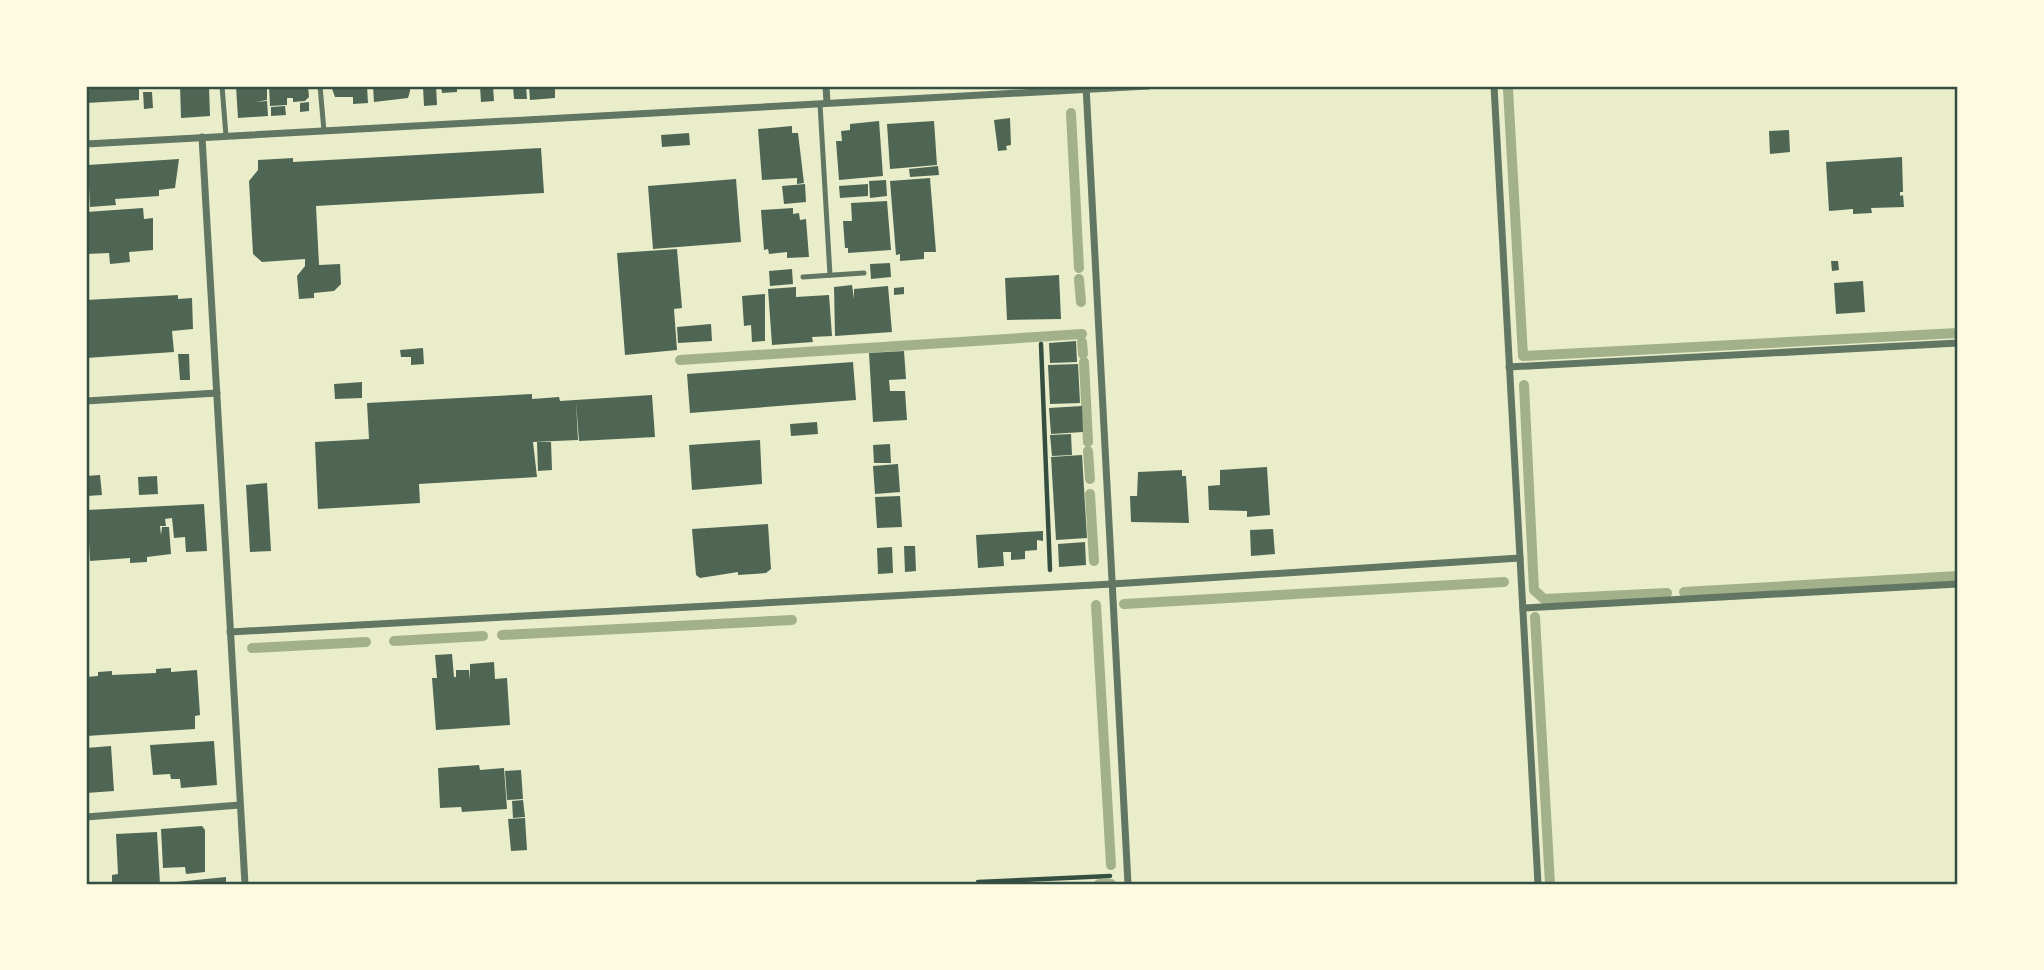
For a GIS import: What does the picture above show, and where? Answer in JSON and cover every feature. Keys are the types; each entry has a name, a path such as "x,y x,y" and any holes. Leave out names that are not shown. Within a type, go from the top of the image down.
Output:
{"street":[{"path":"824,103 826,86"},
{"path":"86,144 1086,87 1148,86"},
{"path":"1494,86 1538,884"},
{"path":"1086,87 1128,884"},
{"path":"202,137 245,884"},
{"path":"1509,367 1958,343"},
{"path":"86,401 217,393"},
{"path":"230,632 1112,584 1520,558"},
{"path":"1523,608 1958,584"},
{"path":"86,817 240,805"}],"lane":[{"path":"222,86 226,136"},
{"path":"320,86 324,131"},
{"path":"824,103 830,275"},
{"path":"803,277 864,273"}],"path":[{"path":"1041,344 1051,587"},
{"path":"978,882 1127,875"}],"building":[{"path":"86,86 139,86 139,100 86,103"},
{"path":"180,86 209,86 210,116 181,118"},
{"path":"236,86 267,86 267,100 256,102 267,101 268,116 238,118"},
{"path":"269,86 308,86 309,97 305,101 293,102 293,98 287,98 287,105 270,106"},
{"path":"331,86 367,86 368,103 353,104 353,97 335,97"},
{"path":"373,86 410,86 410,91 408,98 374,102"},
{"path":"423,86 436,86 437,105 424,106"},
{"path":"441,86 457,86 457,92 442,93"},
{"path":"480,86 493,86 494,101 481,102"},
{"path":"513,86 526,86 527,99 514,99"},
{"path":"529,86 555,86 555,98 530,100"},
{"path":"143,92 152,92 153,108 144,109"},
{"path":"309,102 309,111 300,112 300,103"},
{"path":"285,106 286,115 271,116 271,107"},
{"path":"1010,118 1011,145 1006,146 1007,150 998,151 994,120"},
{"path":"879,121 883,176 839,180 836,141 842,141 841,131 850,130 850,124"},
{"path":"934,121 937,165 890,169 887,124"},
{"path":"792,126 792,133 798,133 804,183 797,184 797,178 762,180 758,129"},
{"path":"1789,130 1790,152 1770,154 1769,131"},
{"path":"689,133 690,145 662,147 661,135"},
{"path":"541,148 544,193 316,206 319,265 340,264 341,284 334,291 314,293 314,298 299,299 297,276 305,266 305,259 262,262 253,254 249,181 258,170 258,160 293,158 293,162"},
{"path":"1902,157 1903,192 1900,192 1900,196 1903,195 1904,207 1871,208 1872,213 1853,214 1853,209 1829,211 1826,162"},
{"path":"179,159 175,188 159,190 159,196 115,199 116,205 90,207 88,165"},
{"path":"938,166 939,175 910,177 909,169"},
{"path":"930,178 936,252 924,252 924,259 900,261 900,254 896,255 890,181"},
{"path":"736,179 741,242 653,249 648,186"},
{"path":"886,180 887,196 870,198 869,181"},
{"path":"805,184 806,202 784,204 782,186"},
{"path":"868,184 868,196 840,198 839,186"},
{"path":"887,201 891,250 848,253 848,248 845,248 843,221 852,221 851,203"},
{"path":"143,208 144,219 153,218 153,250 129,252 130,262 110,264 109,253 86,254 86,212"},
{"path":"793,208 793,214 799,213 800,220 806,219 809,257 787,258 787,252 769,254 768,249 764,250 761,210"},
{"path":"677,249 682,308 674,309 677,350 625,355 617,253"},
{"path":"1831,261 1838,261 1839,270 1832,271"},
{"path":"890,263 891,277 871,279 870,264"},
{"path":"792,269 793,284 770,286 769,271"},
{"path":"1059,275 1061,319 1007,320 1005,278"},
{"path":"1863,281 1865,312 1836,314 1834,283"},
{"path":"852,285 854,299 854,289 888,286 892,332 835,336 834,287"},
{"path":"796,287 796,297 829,295 832,336 812,337 813,342 772,345 768,289"},
{"path":"904,287 904,294 894,295 894,288"},
{"path":"765,294 765,341 752,342 751,325 744,326 742,296"},
{"path":"178,295 178,299 192,298 193,329 172,331 174,352 86,358 86,300"},
{"path":"711,324 712,341 678,343 677,327"},
{"path":"1076,341 1077,362 1050,363 1049,343"},
{"path":"423,348 424,364 411,365 411,357 401,357 400,350"},
{"path":"904,351 906,379 889,380 890,391 905,391 907,420 873,422 869,353"},
{"path":"178,354 189,354 190,380 180,380"},
{"path":"853,362 856,400 690,413 687,374"},
{"path":"1078,364 1080,403 1050,404 1048,365"},
{"path":"362,382 362,398 335,399 334,384"},
{"path":"532,394 532,399 559,397 560,401 652,395 655,437 579,441 576,402 578,440 533,442 537,477 419,484 420,503 318,509 315,442 369,439 367,403"},
{"path":"1082,406 1083,432 1051,434 1049,408"},
{"path":"817,422 818,434 791,436 790,424"},
{"path":"1071,434 1072,455 1052,456 1050,435"},
{"path":"760,440 762,484 692,490 689,445"},
{"path":"537,442 551,442 552,470 538,471"},
{"path":"890,444 891,463 874,463 873,445"},
{"path":"1082,455 1087,538 1056,540 1051,457"},
{"path":"898,464 900,492 875,494 873,466"},
{"path":"1267,467 1270,515 1247,517 1247,511 1209,510 1208,486 1220,485 1220,470"},
{"path":"1182,470 1182,476 1186,476 1189,523 1131,522 1130,496 1137,496 1138,472"},
{"path":"100,475 102,495 87,496 86,476"},
{"path":"157,476 158,494 139,495 138,477"},
{"path":"267,483 271,551 250,552 246,485"},
{"path":"900,496 902,527 877,528 875,497"},
{"path":"204,504 207,551 186,552 185,537 174,538 172,518 165,519 166,526 160,526 161,535 162,527 169,527 171,554 147,557 147,562 130,563 130,558 90,561 89,542 86,542 87,510"},
{"path":"768,524 771,569 766,573 738,575 738,572 700,578 696,575 692,529"},
{"path":"1273,529 1275,554 1251,556 1250,530"},
{"path":"1043,531 1043,541 1037,540 1037,550 1025,551 1025,559 1011,560 1011,552 1003,552 1004,566 978,568 976,535"},
{"path":"1085,542 1086,565 1059,567 1058,544"},
{"path":"904,546 915,546 916,571 905,572"},
{"path":"892,547 893,573 878,574 877,548"},
{"path":"452,654 454,677 456,670 469,670 470,680 470,664 494,662 495,679 507,678 510,725 436,730 432,678 437,678 435,655"},
{"path":"171,668 171,672 197,670 200,715 195,716 195,729 86,736 86,677 98,676 98,672 112,671 112,675 156,673 156,669"},
{"path":"214,741 217,785 181,788 180,779 171,779 170,774 153,775 150,745"},
{"path":"111,746 114,791 86,793 86,748"},
{"path":"479,765 480,770 504,768 507,809 462,812 461,807 440,808 438,768"},
{"path":"521,770 523,799 507,800 505,771"},
{"path":"523,800 525,817 513,818 512,801"},
{"path":"525,818 527,850 511,851 508,819"},
{"path":"202,826 205,830 205,872 186,874 185,867 163,868 161,829"},
{"path":"157,832 160,884 112,884 112,875 118,874 116,834"},
{"path":"226,877 226,884 176,884 176,882"}],"waterway":[{"path":"1508,89 1523,356 1958,333"},
{"path":"1071,113 1079,268"},
{"path":"1079,279 1081,302"},
{"path":"680,360 1082,334"},
{"path":"1082,342 1083,354"},
{"path":"1084,362 1088,442"},
{"path":"1524,385 1534,590 1544,599 1667,593"},
{"path":"1088,451 1090,479"},
{"path":"1090,494 1094,561"},
{"path":"1684,592 1958,576"},
{"path":"1124,604 1504,582"},
{"path":"1096,605 1111,865"},
{"path":"1535,617 1550,884"},
{"path":"502,635 792,620"},
{"path":"394,641 483,636"},
{"path":"252,648 366,642"},
{"path":"1099,884 1111,884"}]}
